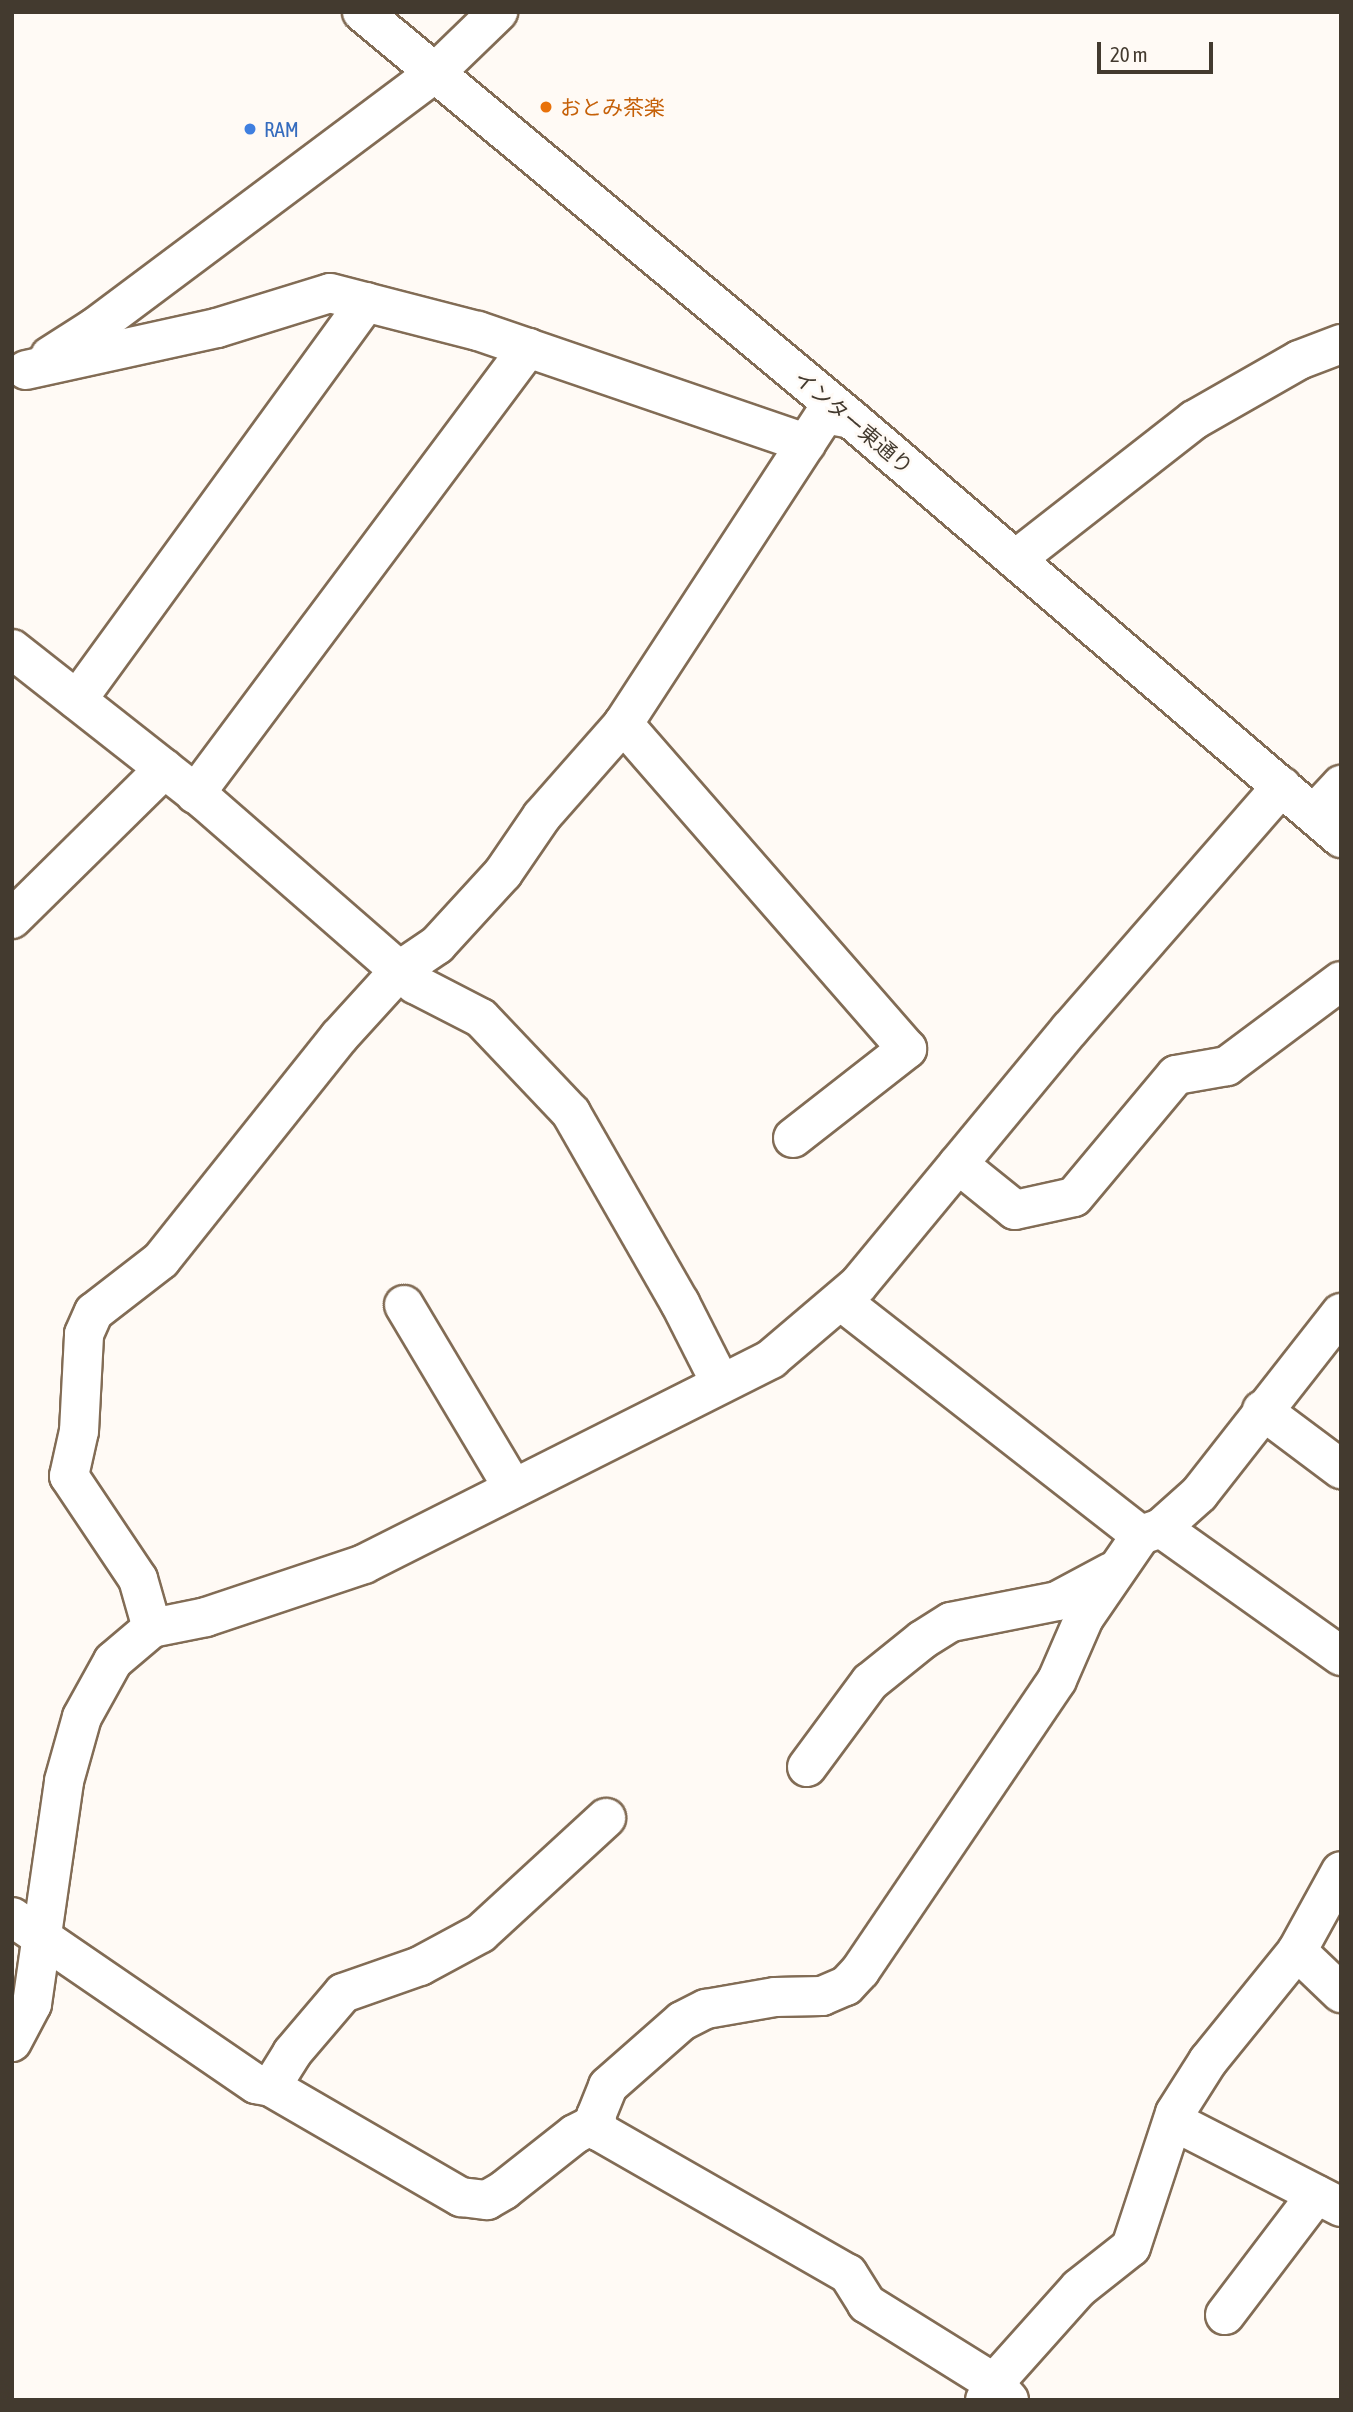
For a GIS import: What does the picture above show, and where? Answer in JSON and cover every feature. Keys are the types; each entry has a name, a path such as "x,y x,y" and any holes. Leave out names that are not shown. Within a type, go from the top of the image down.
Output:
{"street":[{"path":"19,375 94,328 435,73 498,12"},
{"name":"インター東通り","path":"371,16 435,73 851,419 1327,826"},
{"path":"19,375 217,328 330,293 528,348 806,443"},
{"path":"77,700 366,302"},
{"path":"1016,559 1194,420 1299,360 1341,344"},
{"path":"195,794 528,348"},
{"path":"152,1628 138,1579 69,1476 79,1431 84,1334 94,1312 161,1259 338,1037 400,970 437,945 503,873 542,816 624,723 825,414 851,419"},
{"path":"12,649 195,794 415,984 481,1018 571,1113 661,1268 720,1382"},
{"path":"624,723 907,1049 793,1138"},
{"path":"12,919 164,769"},
{"path":"1327,826 1341,785"},
{"path":"12,2042 32,2004 44,1941 64,1781 82,1717 113,1661 152,1628 206,1618 364,1564 720,1382 771,1359 841,1301 1282,786"},
{"path":"958,1164 1016,1210 1074,1197 1176,1075 1227,1066 1341,981"},
{"path":"841,1301 1151,1532 1341,1656"},
{"path":"404,1305 513,1488"},
{"path":"1341,1313 1262,1410 1199,1494 1151,1532 1119,1568 1084,1618 1057,1680 860,1971 846,1986 822,1996 775,1997 706,2009 682,2021 608,2086 597,2123 598,2131 848,2274 867,2304 996,2394 1079,2287 1130,2247 1172,2121 1208,2061 1297,1951 1341,1871"},
{"path":"1262,1410 1341,1468"},
{"path":"807,1767 870,1682 922,1640 951,1622 1057,1601 1119,1568"},
{"path":"271,2087 316,2022 343,1993 420,1966 481,1933 606,1818"},
{"path":"12,1917 256,2084 271,2087 461,2197 487,2200 504,2190 575,2134 597,2123"},
{"path":"1297,1951 1341,1993"},
{"path":"1172,2121 1329,2201 1225,2315"}],"place":[{"name":"おとみ茶楽","path":"546,107"},
{"name":"RAM","path":"250,129"}]}
